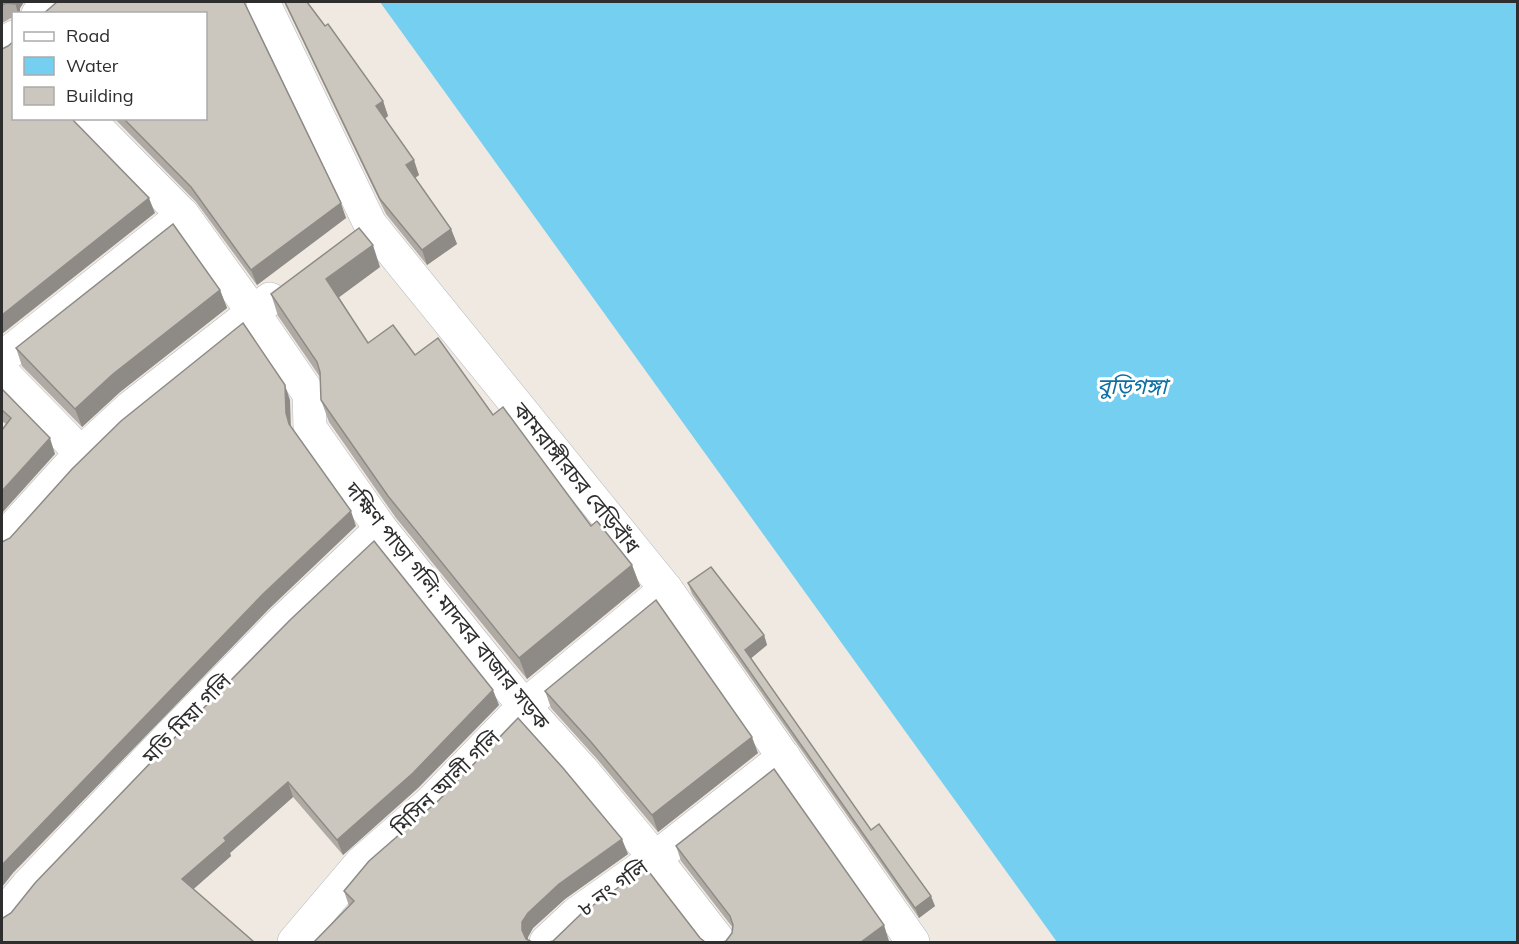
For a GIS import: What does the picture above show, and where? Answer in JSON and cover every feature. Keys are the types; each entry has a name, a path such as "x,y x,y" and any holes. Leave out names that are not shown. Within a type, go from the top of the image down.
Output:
{"street":[{"name":"কামরাঙ্গীরচর বেড়িবাঁধ","path":"262,2 370,224 666,589 913,942"},
{"name":"দক্ষিণ পাড়া গলি; মাদবর বাজার সড়ক","path":"89,120 183,215 253,312 309,394 310,429 381,529 524,706 583,771 655,858 720,942"},
{"path":"2,358 183,215"},
{"path":"343,244 370,224"},
{"path":"2,540 81,453 131,407 289,285"},
{"path":"2,372 81,453"},
{"name":"মতি মিয়া গলি","path":"2,916 27,886 173,733 282,622 381,529"},
{"name":"মিসিন আলী গলি","path":"294,942 361,863 431,802 524,706 666,589"},
{"name":"৮ নং গলি","path":"546,942 576,914 655,858 784,757"}],"water":[{"name":"বুড়িগঙ্গা","path":"380,2 1517,2 1517,942 1057,942"}],"building":[{"path":"57,2 244,2 341,203 251,270 191,187 125,120 207,120 207,12 45,12"},
{"path":"285,2 307,2 325,26 328,24 383,101 376,106 414,160 406,165 451,229 422,250 380,199"},
{"path":"12,43 12,120 73,120 149,198 2,315 2,49"},
{"path":"173,224 220,290 113,374 75,409 16,348"},
{"path":"359,228 373,245 326,279 368,343 393,325 415,355 438,338 493,415 503,407 591,526 597,521 632,565 519,658 388,496 321,400 320,372 317,362 271,294"},
{"path":"243,323 285,385 286,413 289,424 351,511 263,594 2,865 2,542 10,538 72,469 121,421"},
{"path":"2,389 50,438 2,491 2,430 11,418 2,410"},
{"path":"374,541 493,690 413,773 337,840 288,782 224,838 226,841 182,879 254,942 2,942 2,918 11,913 35,883 290,620"},
{"path":"711,567 764,635 745,650 871,830 879,824 931,896 915,908 688,583"},
{"path":"656,600 752,737 652,815 545,691"},
{"path":"518,718 622,839 559,884 528,913 522,922 522,930 526,939 532,942 314,942 354,901 344,891 369,861 439,800"},
{"path":"774,769 884,925 861,942 723,942 732,933 733,925 730,916 676,846"},
{"path":"646,868 705,942 549,942 553,941 582,913"}]}
